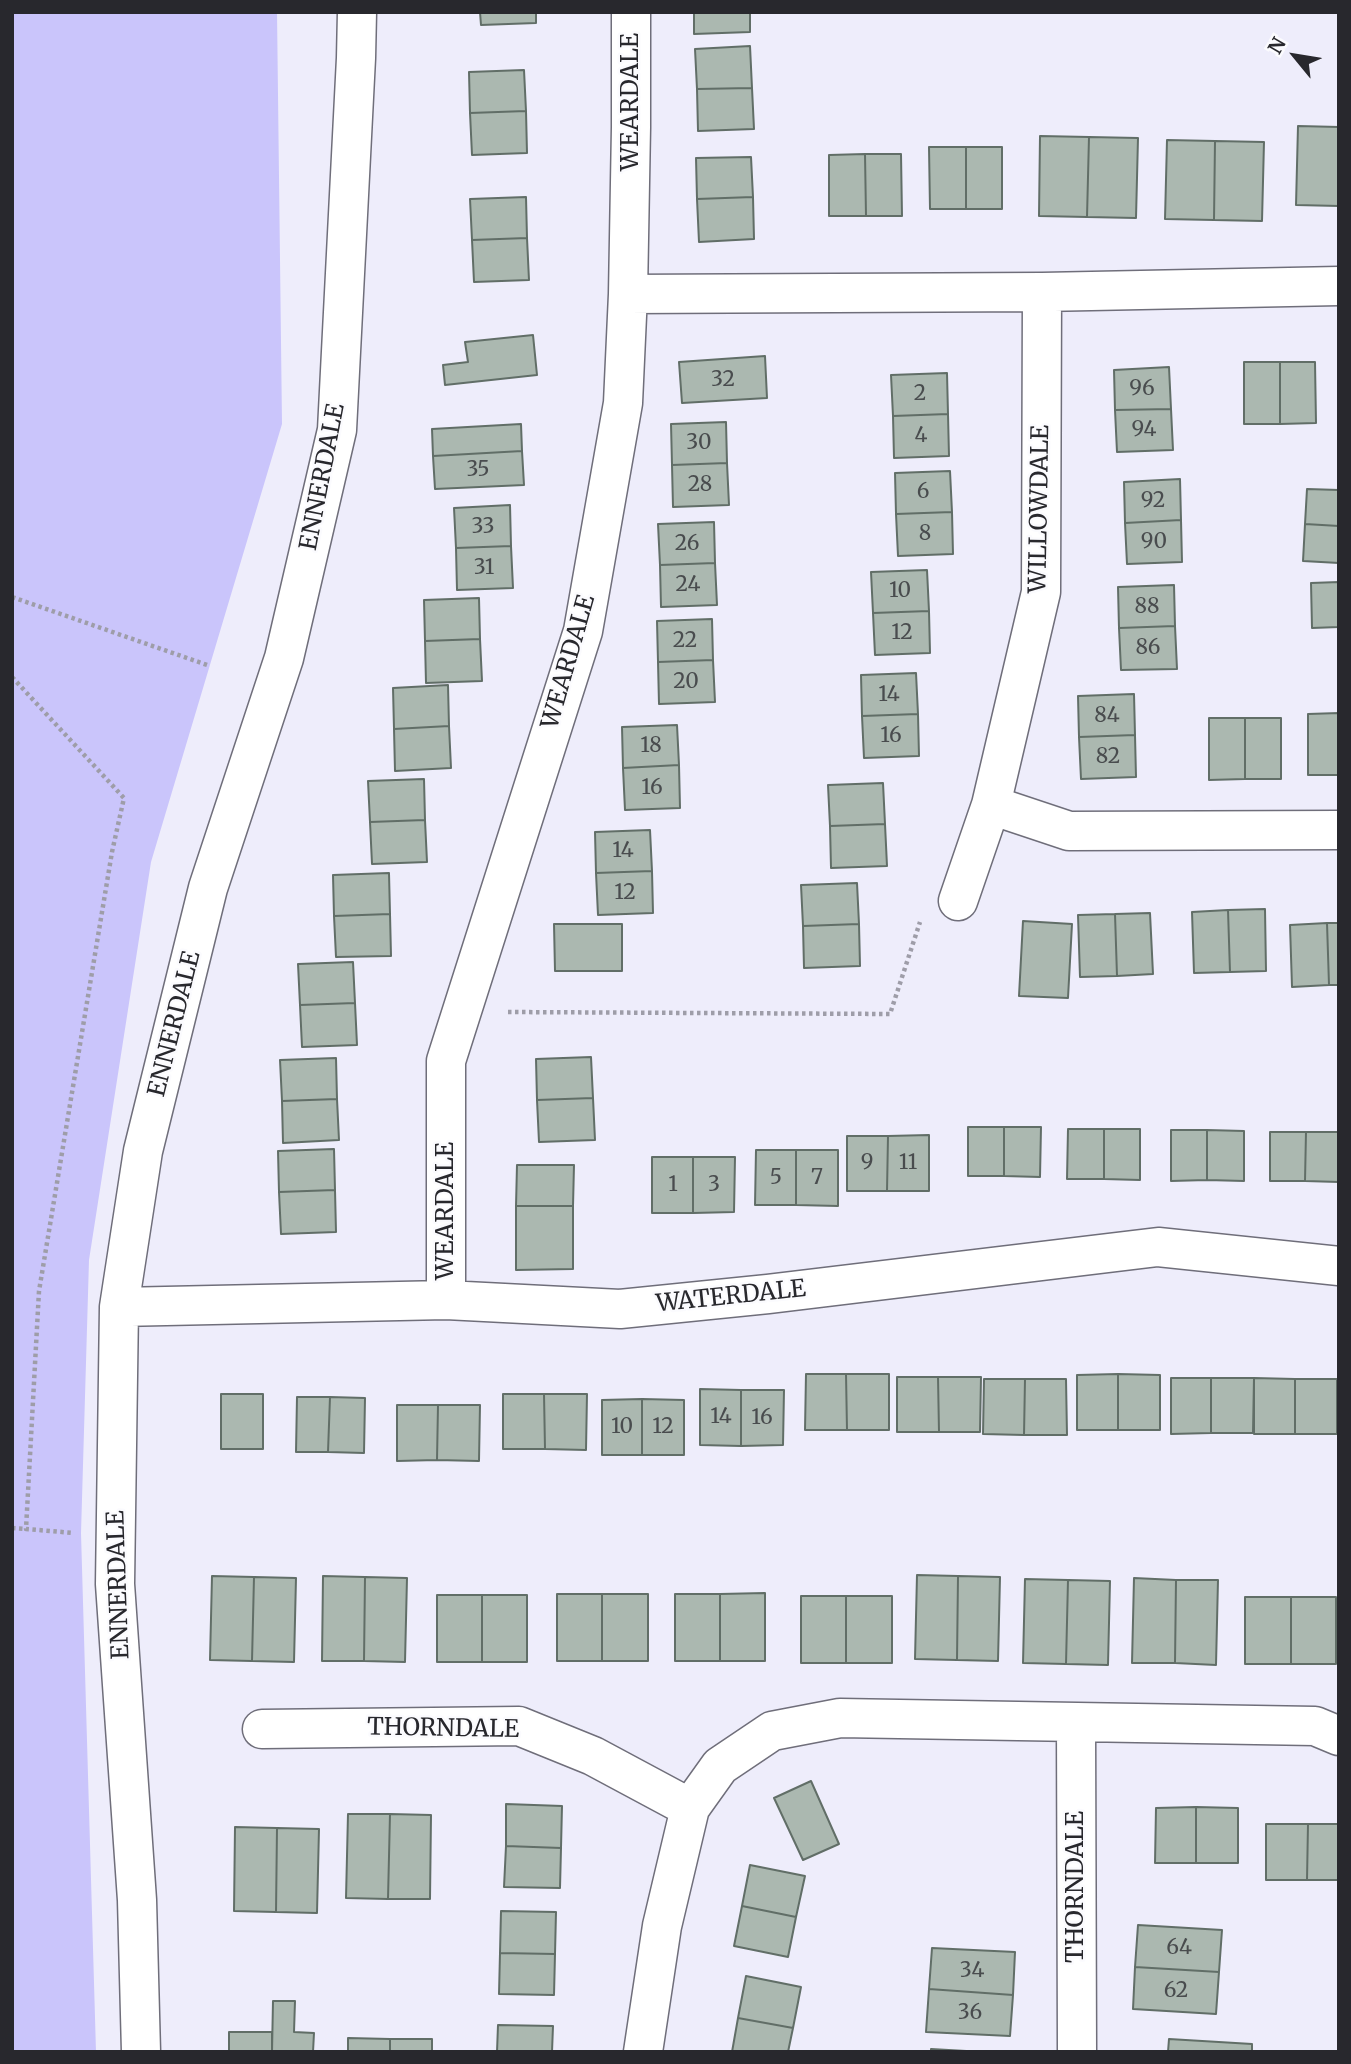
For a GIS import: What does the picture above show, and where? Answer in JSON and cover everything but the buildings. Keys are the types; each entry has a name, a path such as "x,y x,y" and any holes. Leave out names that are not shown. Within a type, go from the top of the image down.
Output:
{"street":[{"name":"ENNERDALE","path":"141,2052 137,1900 115,1584 119,1307 143,1152 208,888 284,658 337,430 357,12"},
{"name":"WEARDALE","path":"446,1300 446,1061 583,631 623,403 628,294 631,12"},
{"path":"628,294 1042,292 1339,286"},
{"name":"WILLOWDALE","path":"958,901 991,805 1041,592 1042,292"},
{"path":"991,805 1069,831 1339,830"},
{"name":"WATERDALE","path":"119,1307 446,1300 620,1309 1158,1247 1339,1266"},
{"path":"643,2052 662,1926 690,1808 720,1766 772,1731 840,1718 1315,1726 1339,1736"},
{"name":"THORNDALE","path":"1076,1723 1077,2052"},
{"name":"THORNDALE","path":"262,1729 519,1726 593,1756 690,1808"}],"path":[{"path":"12,597 210,666"},
{"path":"12,677 124,798 112,852 39,1291 26,1529"},
{"path":"462,1011 890,1014 922,915"},
{"path":"12,1528 81,1533"}],"shaded area":[{"path":"12,12 277,12 282,424 151,862 89,1260 81,1533 96,2052 12,2052"}]}
